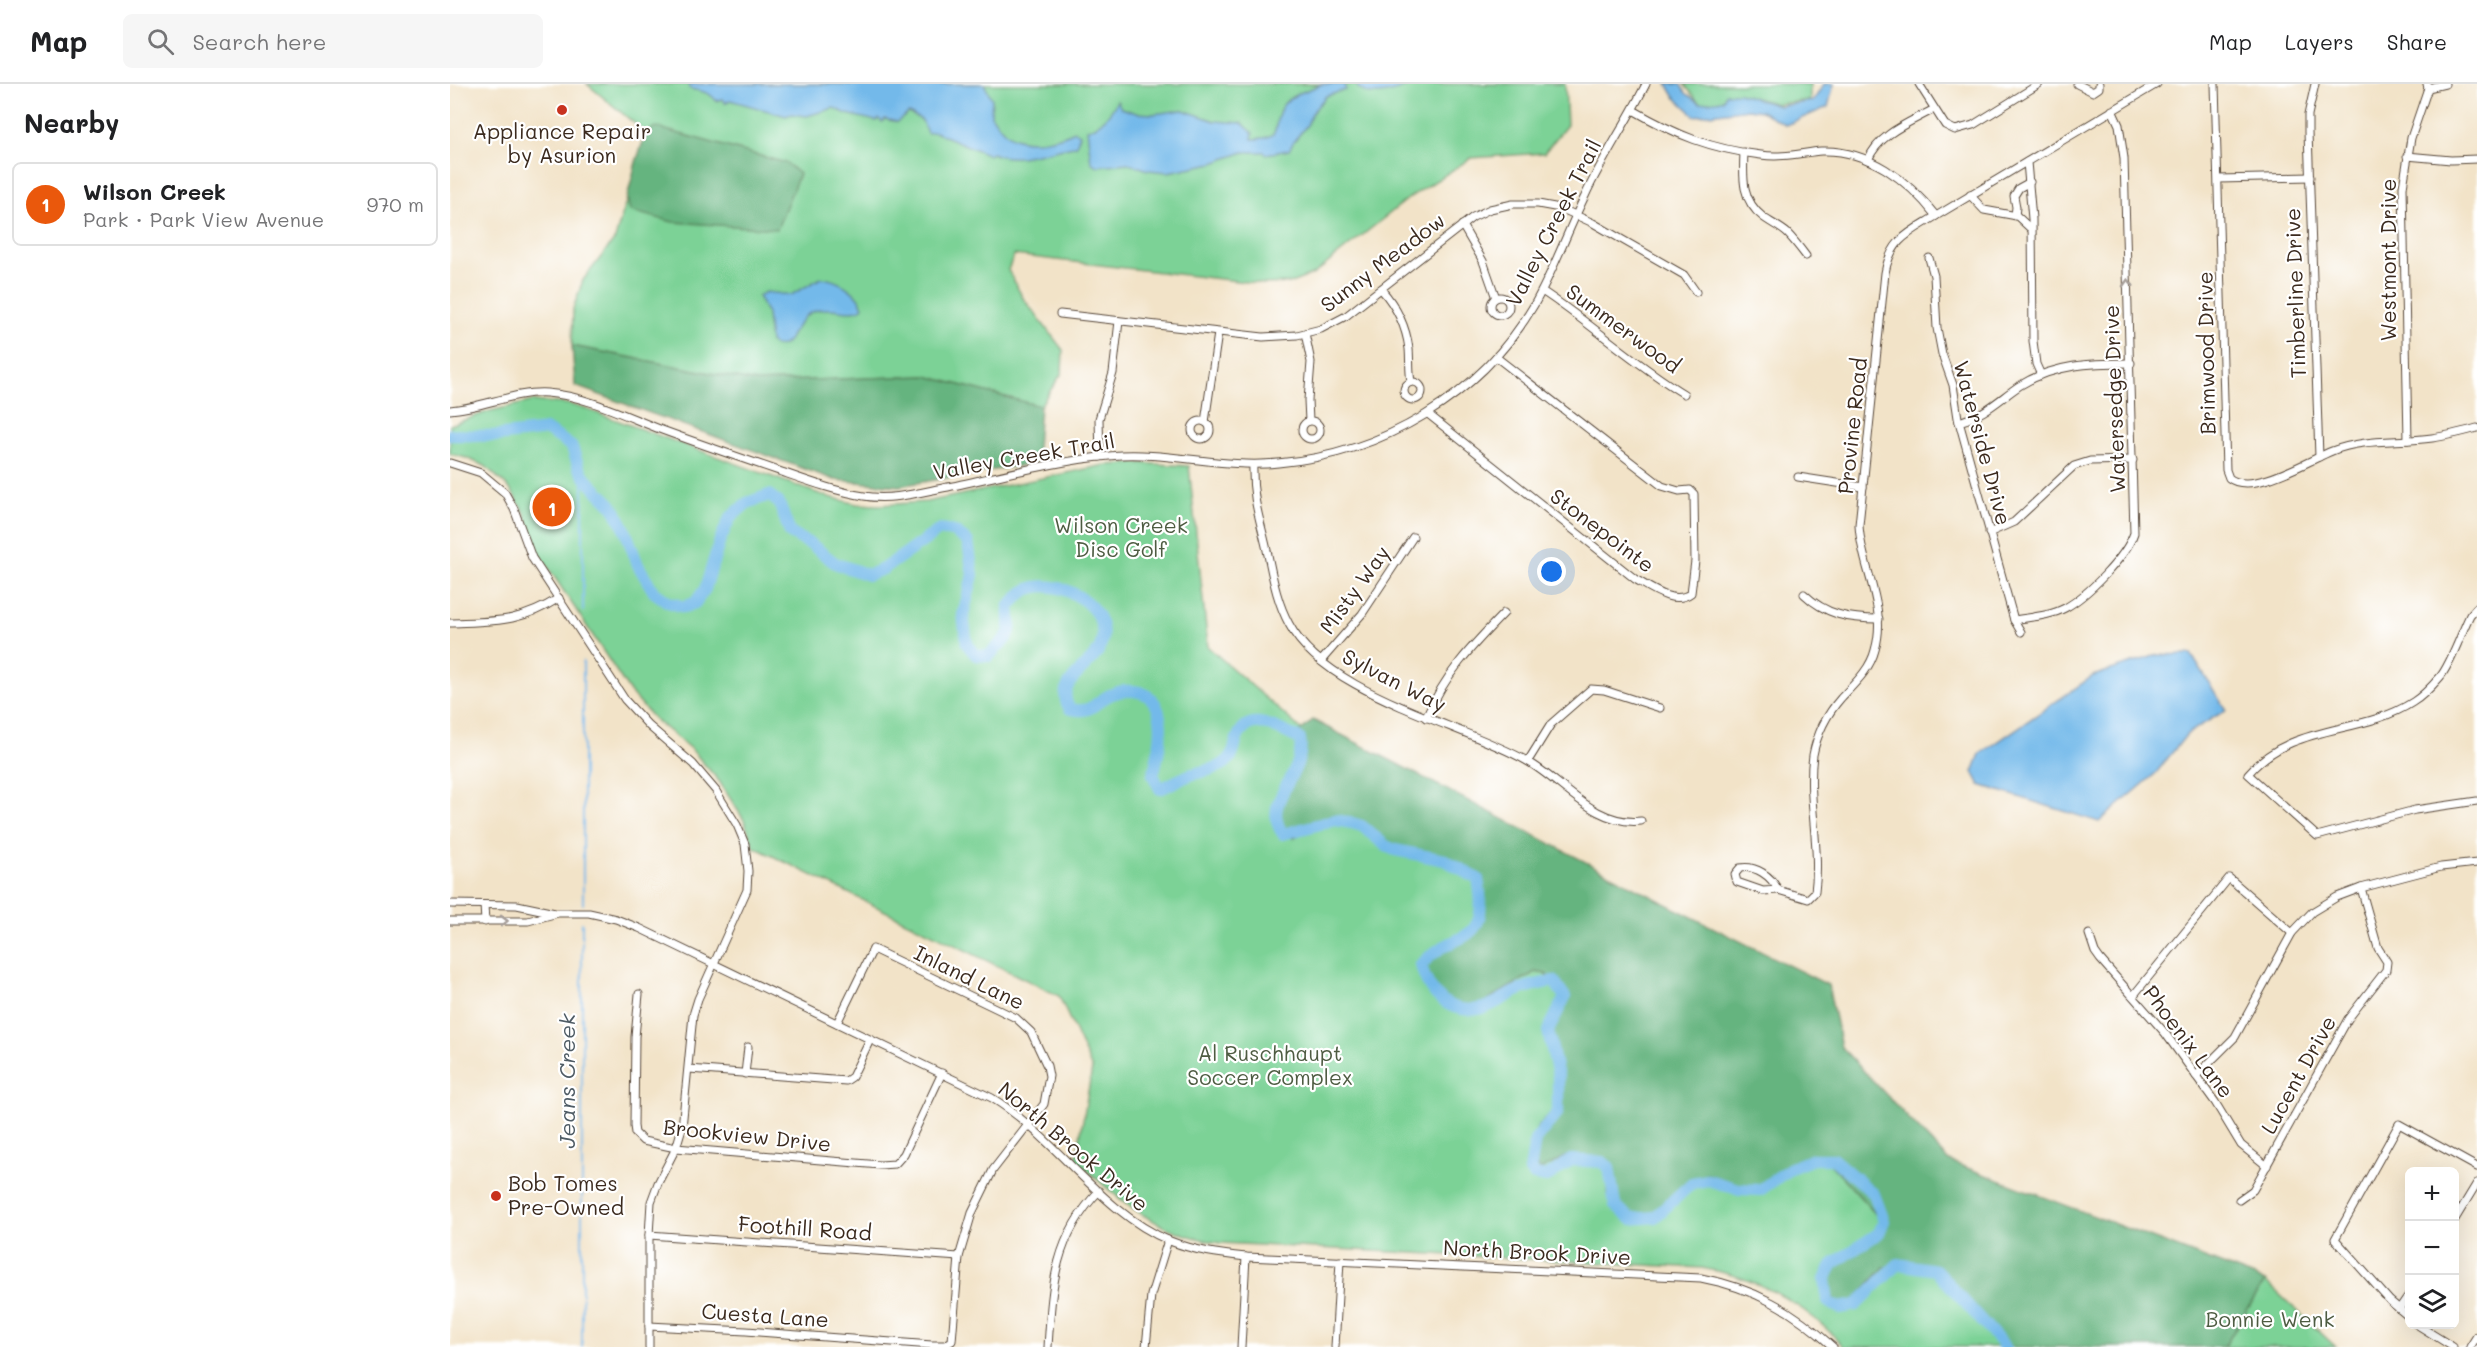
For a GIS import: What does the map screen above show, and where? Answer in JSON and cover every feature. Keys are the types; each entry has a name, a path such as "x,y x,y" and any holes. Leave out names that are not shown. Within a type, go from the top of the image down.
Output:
{"street":[{"name":"Valley Creek Trail","path":"450,410 512,396 552,393 606,408 670,433 818,484 867,496 917,493 1100,457 1151,455 1253,465 1303,460 1347,450 1386,435 1428,414 1468,385 1496,357 1520,327 1542,291 1597,171 1646,84"},
{"path":"1920,84 1949,129 1961,130 2038,84"},
{"path":"2078,84 2093,92 2099,88 2099,84"},
{"name":"Provine Road","path":"1778,890 1803,899 1812,897 1816,885 1812,776 1815,746 1824,721 1860,678 1872,658 1878,635 1879,619 1875,592 1864,560 1860,534 1888,259 1898,241 1936,216 2157,84"},
{"name":"Brimwood Drive","path":"2215,84 2226,470 2232,481 2253,482 2282,475 2343,447 2363,443 2431,439 2477,428"},
{"name":"Timberline Drive","path":"2315,84 2311,97 2308,128 2319,457"},
{"path":"2427,86 2445,84"},
{"name":"Westmont Drive","path":"2408,440 2402,208 2411,138 2427,86"},
{"path":"1868,160 1872,150 1881,140 1934,109"},
{"path":"1633,110 1686,138 1744,152 1770,156 1838,152 1868,160 1910,186 1936,216"},
{"name":"Watersedge Drive","path":"2014,620 2065,608 2091,587 2127,549 2134,533 2123,141 2112,110"},
{"path":"1744,152 1743,178 1745,192 1750,202 1764,218 1787,233 1806,256"},
{"path":"2408,156 2451,160 2477,159"},
{"path":"2027,162 2030,185 2033,341 2036,364 2041,375"},
{"path":"2219,179 2310,177"},
{"path":"2015,216 2014,196 2019,188 2030,185"},
{"path":"1970,195 1984,210 2015,216 2023,220 2031,229"},
{"name":"Sunny Meadow","path":"1060,314 1272,338 1305,333 1340,320 1462,225 1490,209 1522,203 1553,206 1576,215 1684,275 1696,292"},
{"path":"1462,225 1483,261 1497,298"},
{"name":"Waterside Drive","path":"1929,258 1934,276 1939,343 1953,385 1959,422 1989,533 2014,620 2021,632"},
{"path":"1381,289 1399,314 1404,327 1409,348 1411,382"},
{"name":"Summerwood","path":"1542,291 1578,315 1662,381 1684,394"},
{"path":"1100,457 1099,419 1113,373 1119,321"},
{"path":"1205,422 1218,333"},
{"path":"1305,333 1311,362 1309,421"},
{"name":"Stonepointe","path":"1428,414 1635,579 1672,597 1683,597 1691,593 1695,561 1694,494 1690,490 1662,486 1496,357"},
{"path":"1959,422 1984,413 2018,387 2053,370 2080,364 2131,363"},
{"path":"1989,533 2014,522 2074,466 2090,461 2133,460"},
{"path":"450,463 481,473 505,493 514,509 532,558 625,700 649,726 700,771 725,805 741,835 747,862 747,890 701,990 693,1015 684,1119 676,1148 654,1192 649,1235 649,1347"},
{"name":"Sylvan Way","path":"1253,465 1256,512 1280,605 1295,636 1321,661 1346,678 1425,718 1497,746 1528,761 1590,807 1628,823 1641,821"},
{"path":"1798,477 1863,487"},
{"name":"Misty Way","path":"1321,661 1362,614 1413,537"},
{"path":"1804,594 1820,608 1833,614 1855,619 1879,619"},
{"path":"450,623 517,618 536,612 558,598"},
{"path":"2477,607 2470,615 2442,675 2414,701 2389,714 2298,738 2274,751 2248,774 2317,836 2415,810 2477,801"},
{"path":"1425,718 1454,667 1504,613"},
{"path":"1528,761 1551,724 1591,689 1604,690 1660,708"},
{"path":"2196,1076 2235,1037 2292,933 2319,907 2361,888 2441,867 2477,863"},
{"path":"1745,867 1760,871 1778,890 1769,892 1742,884 1737,882 1735,873 1745,867"},
{"path":"2133,996 2229,878 2292,933"},
{"name":"Lucent Drive","path":"2240,1200 2253,1190 2348,1019 2386,970 2387,965 2374,937 2361,888"},
{"name":"North Brook Drive","path":"450,904 531,906 558,913 590,913 616,919 942,1073 998,1102 1028,1125 1131,1218 1168,1240 1202,1251 1246,1257 1701,1278 1736,1286 1769,1300 1797,1318 1833,1347"},
{"path":"484,905 485,922"},
{"name":"North Brook Drive","path":"450,921 528,921 558,913"},
{"name":"Phoenix Lane","path":"2089,934 2094,952 2165,1033 2241,1145 2267,1166"},
{"name":"Inland Lane","path":"837,1023 873,949 1016,1018 1028,1027 1047,1066 1044,1104 999,1161 981,1191 967,1224 959,1257 954,1338 951,1343"},
{"name":"Brookview Drive","path":"639,994 634,1037 635,1132 643,1141 676,1148 880,1165 895,1164 904,1154 942,1073"},
{"path":"689,1069 846,1082 852,1077 870,1040"},
{"path":"745,1074 748,1047"},
{"path":"2405,1314 2335,1239 2399,1124 2477,1167"},
{"path":"2459,1213 2477,1183"},
{"path":"1048,1347 1057,1260 1073,1224 1100,1191"},
{"name":"Foothill Road","path":"649,1235 959,1257"},
{"path":"1146,1347 1151,1295 1168,1240"},
{"path":"1241,1347 1246,1257"},
{"path":"1335,1347 1340,1261"},
{"path":"2399,1309 2405,1299"},
{"name":"Cuesta Lane","path":"649,1326 932,1345 951,1343"},
{"path":"2424,1329 2453,1347"},
{"path":"2470,1347 2477,1336"}],"green space":[{"path":"587,84 1565,84 1567,125 1544,153 1471,158 1409,198 1314,274 1291,283 1263,284 1014,255 1008,270 1023,298 1063,350 1062,373 1040,406 926,376 756,382 572,346 573,309 583,280 615,239 646,133"},
{"path":"1684,84 1810,84 1810,100 1777,104 1751,97 1700,104"},
{"path":"655,127 786,163 799,174 777,229 673,222 630,211 627,198 636,162 646,133"},
{"path":"572,346 756,382 926,376 1040,406 1036,463 899,486 835,480 575,386"},
{"name":"Al Ruschhaupt Soccer Complex","path":"533,401 568,404 586,409 825,496 857,504 926,502 1105,465 1139,463 1189,466 1208,647 1302,730 1295,737 1306,748 1291,775 1294,838 1312,825 1340,816 1365,823 1390,846 1451,860 1479,884 1482,922 1465,934 1473,1009 1535,972 1546,974 1566,1001 1550,1033 1559,1104 1537,1128 1540,1170 1567,1156 1604,1166 1608,1178 1607,1194 1646,1221 1707,1173 1763,1192 1797,1167 1824,1157 1882,1221 1876,1235 1829,1265 1827,1292 1838,1303 1851,1304 1884,1267 1927,1271 1945,1280 1959,1292 1972,1312 2001,1347 1844,1347 1814,1318 1780,1295 1742,1279 1702,1268 1220,1243 1176,1231 1141,1213 1109,1190 1076,1160 1092,1069 1059,996 754,847 744,820 719,781 692,750 654,719 630,692 538,552 525,513 510,489 485,466 450,454 450,425 490,411"},
{"path":"1313,720 1676,909 1828,985 1841,1047 1949,1161 2265,1281 2224,1347 2001,1347 1972,1312 1959,1292 1945,1280 1927,1271 1884,1267 1851,1304 1838,1303 1827,1292 1829,1265 1876,1235 1882,1221 1824,1157 1797,1167 1763,1192 1707,1174 1646,1221 1613,1210 1604,1166 1567,1156 1540,1170 1528,1155 1537,1128 1559,1104 1550,1033 1565,1001 1546,974 1535,972 1473,1009 1448,1002 1420,972 1441,946 1482,921 1479,884 1451,860 1390,846 1365,823 1340,816 1312,825 1294,838 1275,817 1291,775 1305,748 1295,736"},
{"name":"Bonnie Wenk","path":"2265,1281 2336,1347 2224,1347"}],"water":[{"path":"688,84 984,84 992,99 991,115 1011,136 1022,140 1038,141 1054,139 1075,131 1080,134 1076,146 1024,157 992,153 989,155 935,132 927,133 922,120 909,113 897,122 885,119 882,122 879,119 876,121 847,114 834,108 807,116 791,114 786,116 730,100 725,103 722,99 716,101 708,94 690,89"},
{"path":"1322,84 1344,84 1346,90 1326,96 1312,113 1307,125 1289,150 1266,154 1264,152 1244,152 1213,163 1168,172 1148,170 1128,163 1097,166 1091,162 1087,129 1105,119 1117,101 1121,108 1136,113 1153,114 1183,110 1215,121 1242,123 1253,133 1252,139 1270,136 1276,128 1280,111 1288,100"},
{"path":"1355,84 1413,84 1391,92 1375,94 1361,90"},
{"path":"1667,84 1680,84 1686,93 1700,103 1723,100 1726,93 1739,93 1779,106 1813,101 1824,84 1834,84 1828,107 1786,125 1761,111 1748,109 1695,116 1674,96"},
{"path":"821,278 834,281 852,291 863,307 856,311 826,309 810,313 800,322 784,345 775,346 770,342 767,314 758,296 766,292 791,295"},
{"path":"2191,654 2226,710 2187,734 2156,773 2099,822 1980,785 1973,772 1980,754 2093,676 2157,655"}],"waterway":[{"path":"450,435 496,436 547,430 572,447 579,468 587,480 612,505 624,527 638,565 654,592 668,602 684,607 695,603 705,589 720,540 730,518 747,503 769,495 779,503 790,533 812,545 835,563 868,575 883,569 941,529 955,532 968,542 973,575 963,615 967,644 976,655 989,656 1005,640 1010,625 1009,607 1025,591 1038,587 1052,587 1066,590 1079,597 1099,617 1102,630 1101,644 1066,691 1070,709 1089,709 1106,697 1123,691 1134,691 1146,695 1154,702 1161,725 1153,775 1160,789 1190,775 1221,765 1232,755 1242,729 1249,724 1266,724 1300,739 1297,764 1277,810 1277,822 1283,834 1335,820 1352,823 1362,826 1386,846 1395,850 1445,860 1478,879 1481,902 1479,917 1474,928 1467,935 1433,953 1421,965 1424,976 1435,994 1451,1006 1461,1009 1483,1008 1517,991 1554,981 1565,997 1548,1031 1558,1076 1558,1112 1535,1140 1530,1171 1534,1175 1547,1177 1571,1160 1602,1162 1609,1167 1615,1205 1631,1219 1655,1217 1692,1183 1708,1180 1738,1189 1760,1190 1791,1168 1813,1159 1833,1159 1874,1194 1884,1221 1879,1233 1833,1264 1825,1279 1828,1302 1840,1308 1856,1305 1898,1264 1936,1270 2005,1347"},
{"name":"Jeans Creek","path":"583,474 583,611"},
{"name":"Jeans Creek","path":"583,661 583,904"},
{"name":"Jeans Creek","path":"582,923 582,1347"}],"place":[{"name":"Appliance Repair by Asurion","path":"562,110"},
{"name":"Wilson Creek","path":"552,507"},
{"name":"Bob Tomes Pre-Owned","path":"496,1196"}],"park label":[{"name":"Wilson Creek Disc Golf","path":"1121,538"}]}
